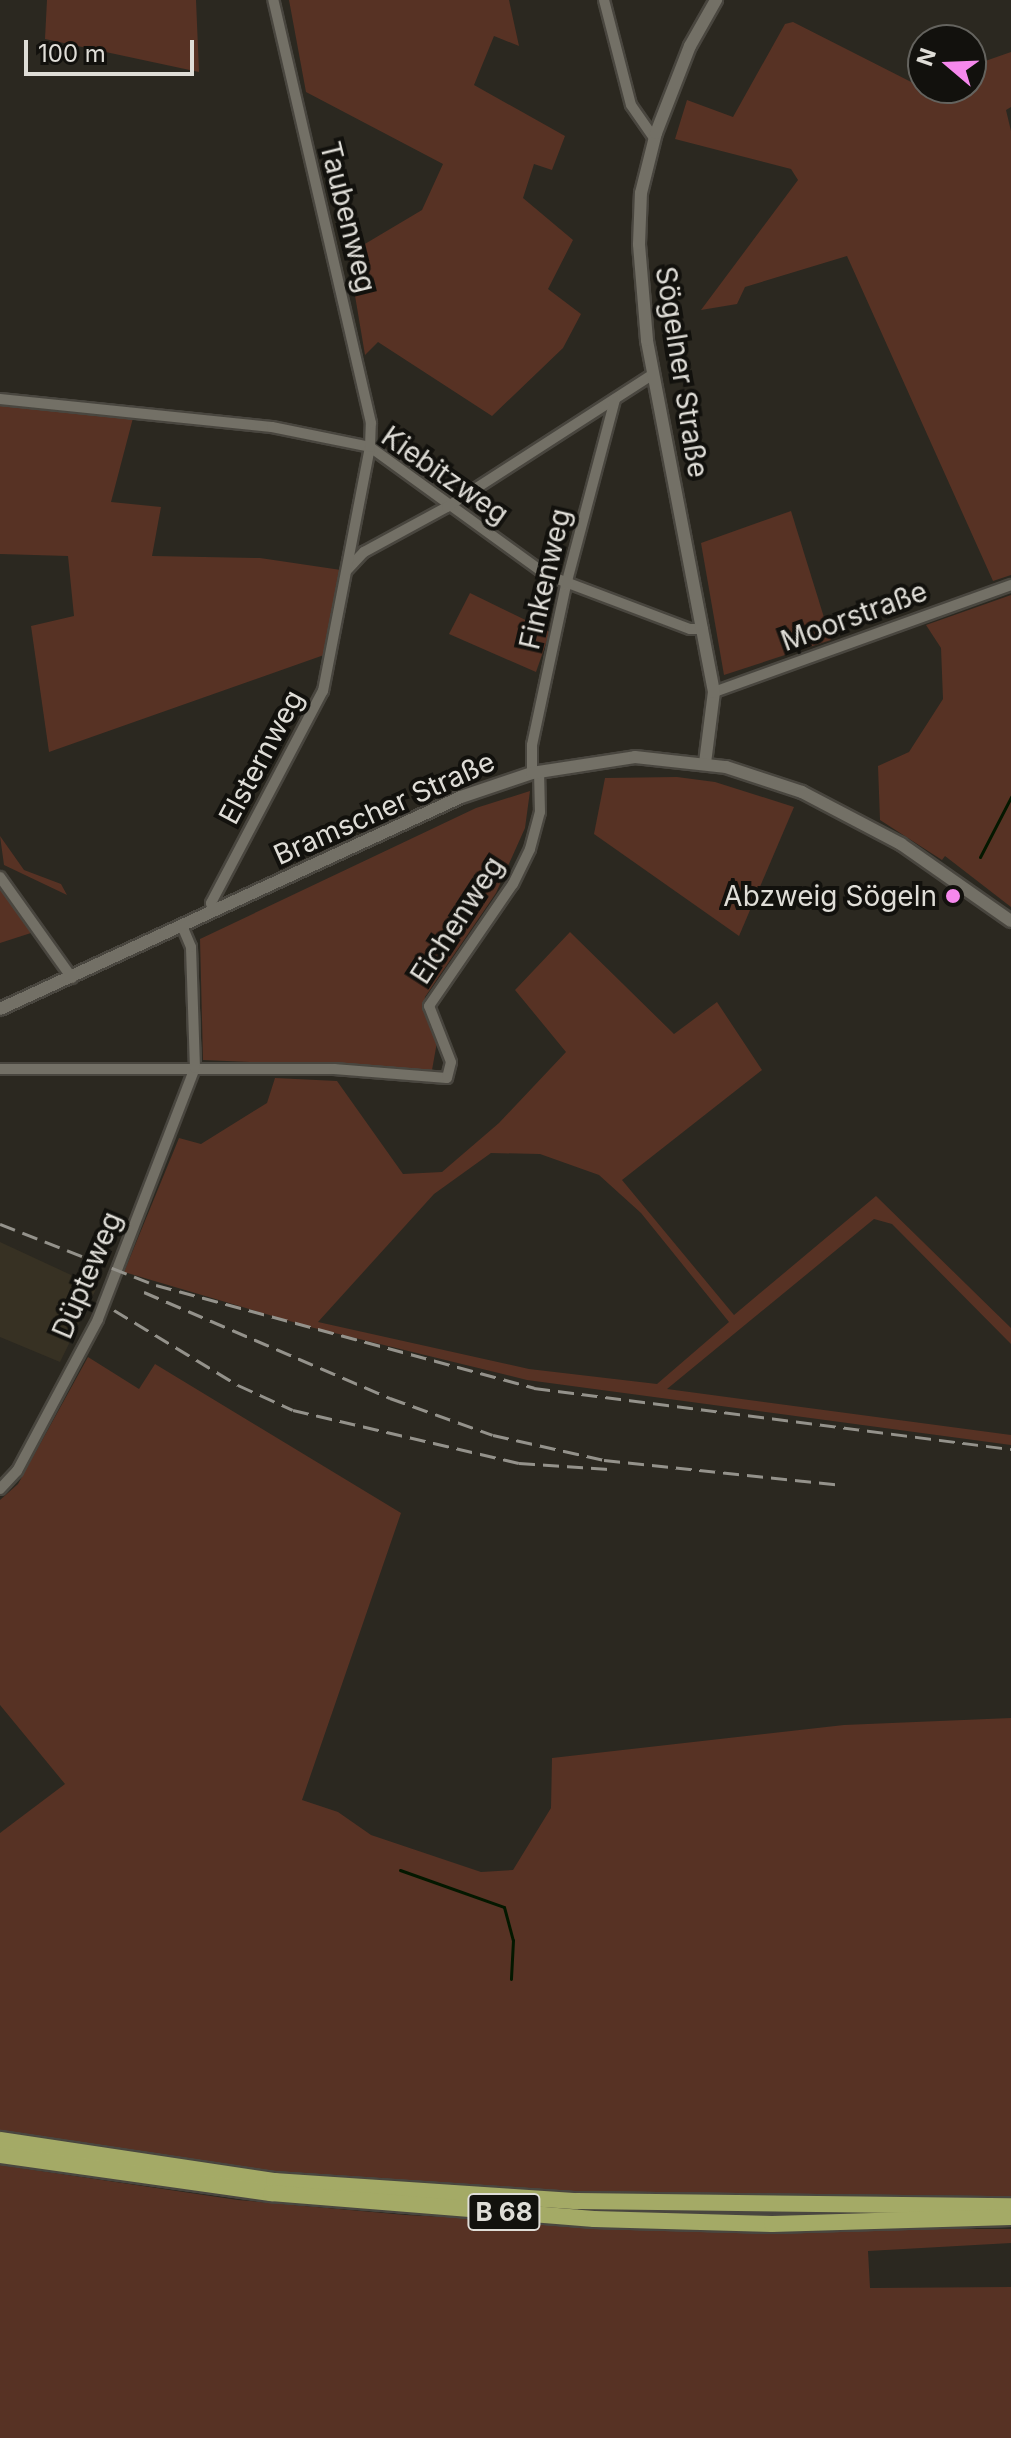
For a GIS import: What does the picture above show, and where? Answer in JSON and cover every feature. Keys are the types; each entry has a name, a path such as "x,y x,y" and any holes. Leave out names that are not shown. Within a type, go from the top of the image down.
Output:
{"highway":[{"name":"B 68","path":"0,2140 274,2181 561,2200 1011,2206"},
{"name":"B 68","path":"0,2155 271,2193 594,2219 772,2224 1011,2217"}],"street":[{"name":"Taubenweg","path":"273,0 371,423 370,447"},
{"path":"604,0 631,105 654,138"},
{"name":"Sögelner Straße","path":"705,763 714,692 653,374 639,244 641,193 654,138 690,46 716,0"},
{"path":"346,571 364,552 447,507 653,374"},
{"name":"Kiebitzweg","path":"0,399 272,427 370,447 447,507 566,585 703,629"},
{"name":"Finkenweg","path":"536,772 532,745 566,585 615,399"},
{"name":"Elsternweg","path":"213,911 211,903 323,691 370,447"},
{"name":"Moorstraße","path":"714,692 1011,585"},
{"name":"Bramscher Straße","path":"0,1009 448,802 536,772 635,757 705,763 802,792 858,819 1011,921"},
{"name":"Eichenweg","path":"0,1069 334,1069 447,1078 451,1062 429,1006 513,884 530,849 540,812 536,772"},
{"path":"0,877 72,978"},
{"path":"182,926 191,947 195,1068"},
{"name":"Düpteweg","path":"0,1489 17,1471 98,1319 195,1068"}],"shaded area":[{"path":"47,0 196,0 199,72 45,39"},
{"path":"289,0 509,0 519,46 494,36 474,85 565,136 552,170 534,164 523,198 573,240 548,289 581,314 563,348 492,416 378,342 365,355 348,254 422,210 443,164 306,92"},
{"path":"793,22 907,80 907,104 987,104 987,60 1011,52 1011,107 1006,110 1011,131 1011,575 993,581 847,256 745,287 737,304 701,310 798,180 791,169 675,139 687,100 733,117 785,24"},
{"path":"0,404 133,418 111,502 161,507 152,556 260,558 341,570 324,655 49,752 31,626 74,616 68,556 0,554"},
{"path":"791,511 831,640 724,675 701,543"},
{"path":"470,593 550,632 536,672 449,634"},
{"path":"1011,595 1011,907 945,856 942,860 880,820 878,766 909,752 943,699 941,648 926,625"},
{"path":"677,777 715,782 794,807 739,936 594,834 605,778"},
{"path":"530,791 525,828 496,893 425,997 424,1012 437,1042 432,1070 203,1060 200,939 476,808"},
{"path":"0,836 24,870 61,884 67,895 4,865"},
{"path":"0,885 31,933 0,943"},
{"path":"570,932 674,1034 717,1002 762,1070 622,1180 734,1315 876,1196 1011,1328 1011,1344 892,1224 874,1219 667,1389 1011,1435 1011,1445 527,1380 310,1327 124,1272 179,1138 201,1144 267,1103 275,1078 337,1081 403,1174 442,1172 499,1123 566,1052 515,990","holes":["491,1153 540,1154 599,1175 641,1213 729,1322 657,1384 529,1369 318,1322 434,1194"]},
{"path":"0,1242 97,1287 60,1362 0,1337"},
{"path":"88,1357 139,1389 155,1364 401,1513 302,1800 338,1812 371,1835 481,1872 513,1870 551,1808 552,1758 844,1725 1011,1718 1011,2199 551,2194 259,2171 0,2135 0,1833 65,1784 0,1705 0,1500 18,1484"},
{"path":"0,2165 238,2200 406,2215 687,2229 1011,2229 1011,2243 868,2251 870,2288 1011,2287 1011,2438 0,2438"}],"waterway":[{"path":"980,857 1011,797"},
{"path":"400,1870 504,1907 513,1940 511,1979"}],"railway":[{"path":"0,1224 156,1285 534,1388 1011,1449"},
{"path":"144,1292 390,1398 493,1435 604,1460 843,1485"},
{"path":"114,1310 238,1385 293,1410 519,1463 609,1469"}],"place":[{"name":"Abzweig Sögeln","path":"953,896"}]}
